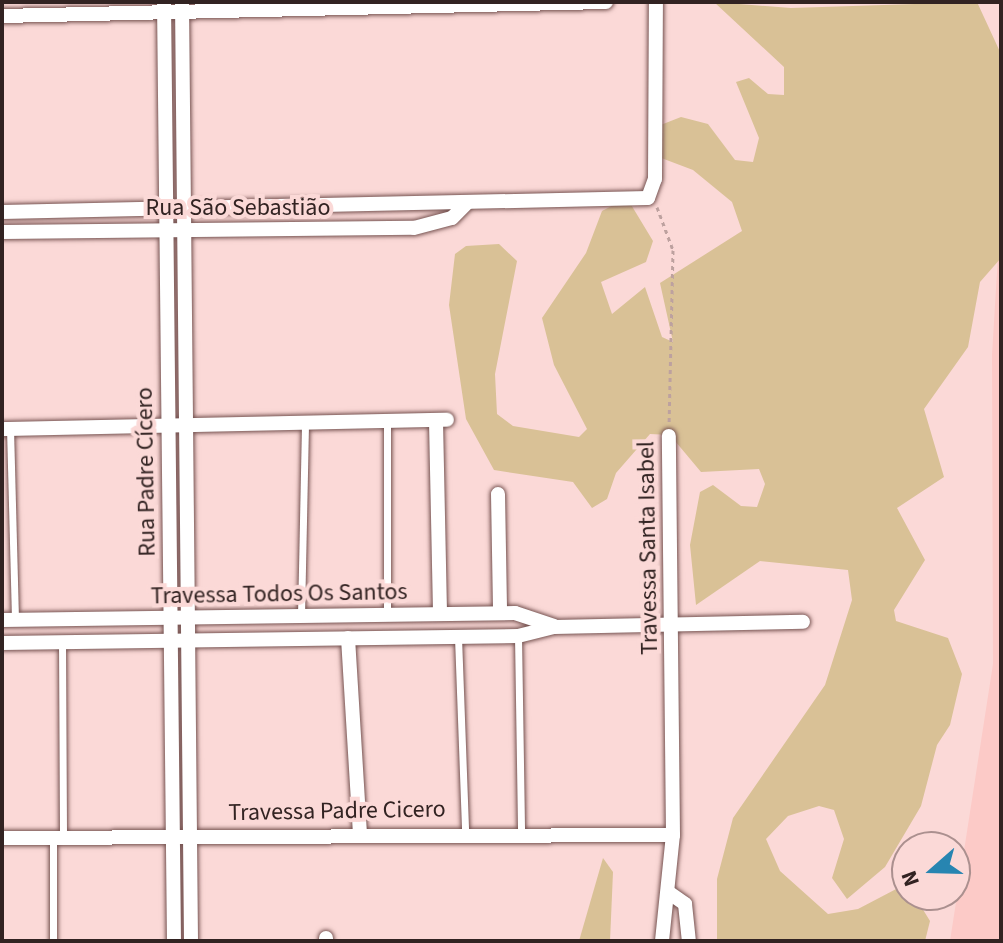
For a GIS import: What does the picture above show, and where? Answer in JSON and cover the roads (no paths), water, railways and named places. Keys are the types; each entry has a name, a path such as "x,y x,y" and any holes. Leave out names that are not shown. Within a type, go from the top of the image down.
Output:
{"street":[{"path":"2,16 164,6 606,2"},
{"name":"Rua São Sebastião","path":"2,212 653,202 656,2"},
{"name":"Rua Padre Cícero","path":"164,6 170,230 166,427 172,641 174,941"},
{"name":"Rua Padre Cícero","path":"182,6 189,208 187,427 191,941"},
{"name":"Rua São Sebastião","path":"2,232 414,228 440,224 467,203"},
{"path":"6,428 305,427 441,421 440,614"},
{"name":"Travessa Santa Isabel","path":"662,941 673,835 669,436"},
{"path":"498,494 500,613"},
{"path":"458,613 458,637"},
{"name":"Travessa Todos Os Santos","path":"9,620 500,613 554,627 671,628 803,622"},
{"name":"Travessa Todos Os Santos","path":"2,643 518,636 554,627"},
{"path":"348,638 360,833"},
{"name":"Travessa Padre Cicero","path":"2,838 465,831 673,835"},
{"path":"668,892 685,904 689,941"}],"lane":[{"path":"387,425 387,615"},
{"path":"301,616 305,427"},
{"path":"6,428 9,620"},
{"path":"518,636 521,832"},
{"path":"458,637 465,831"},
{"path":"53,941 62,642"}]}
